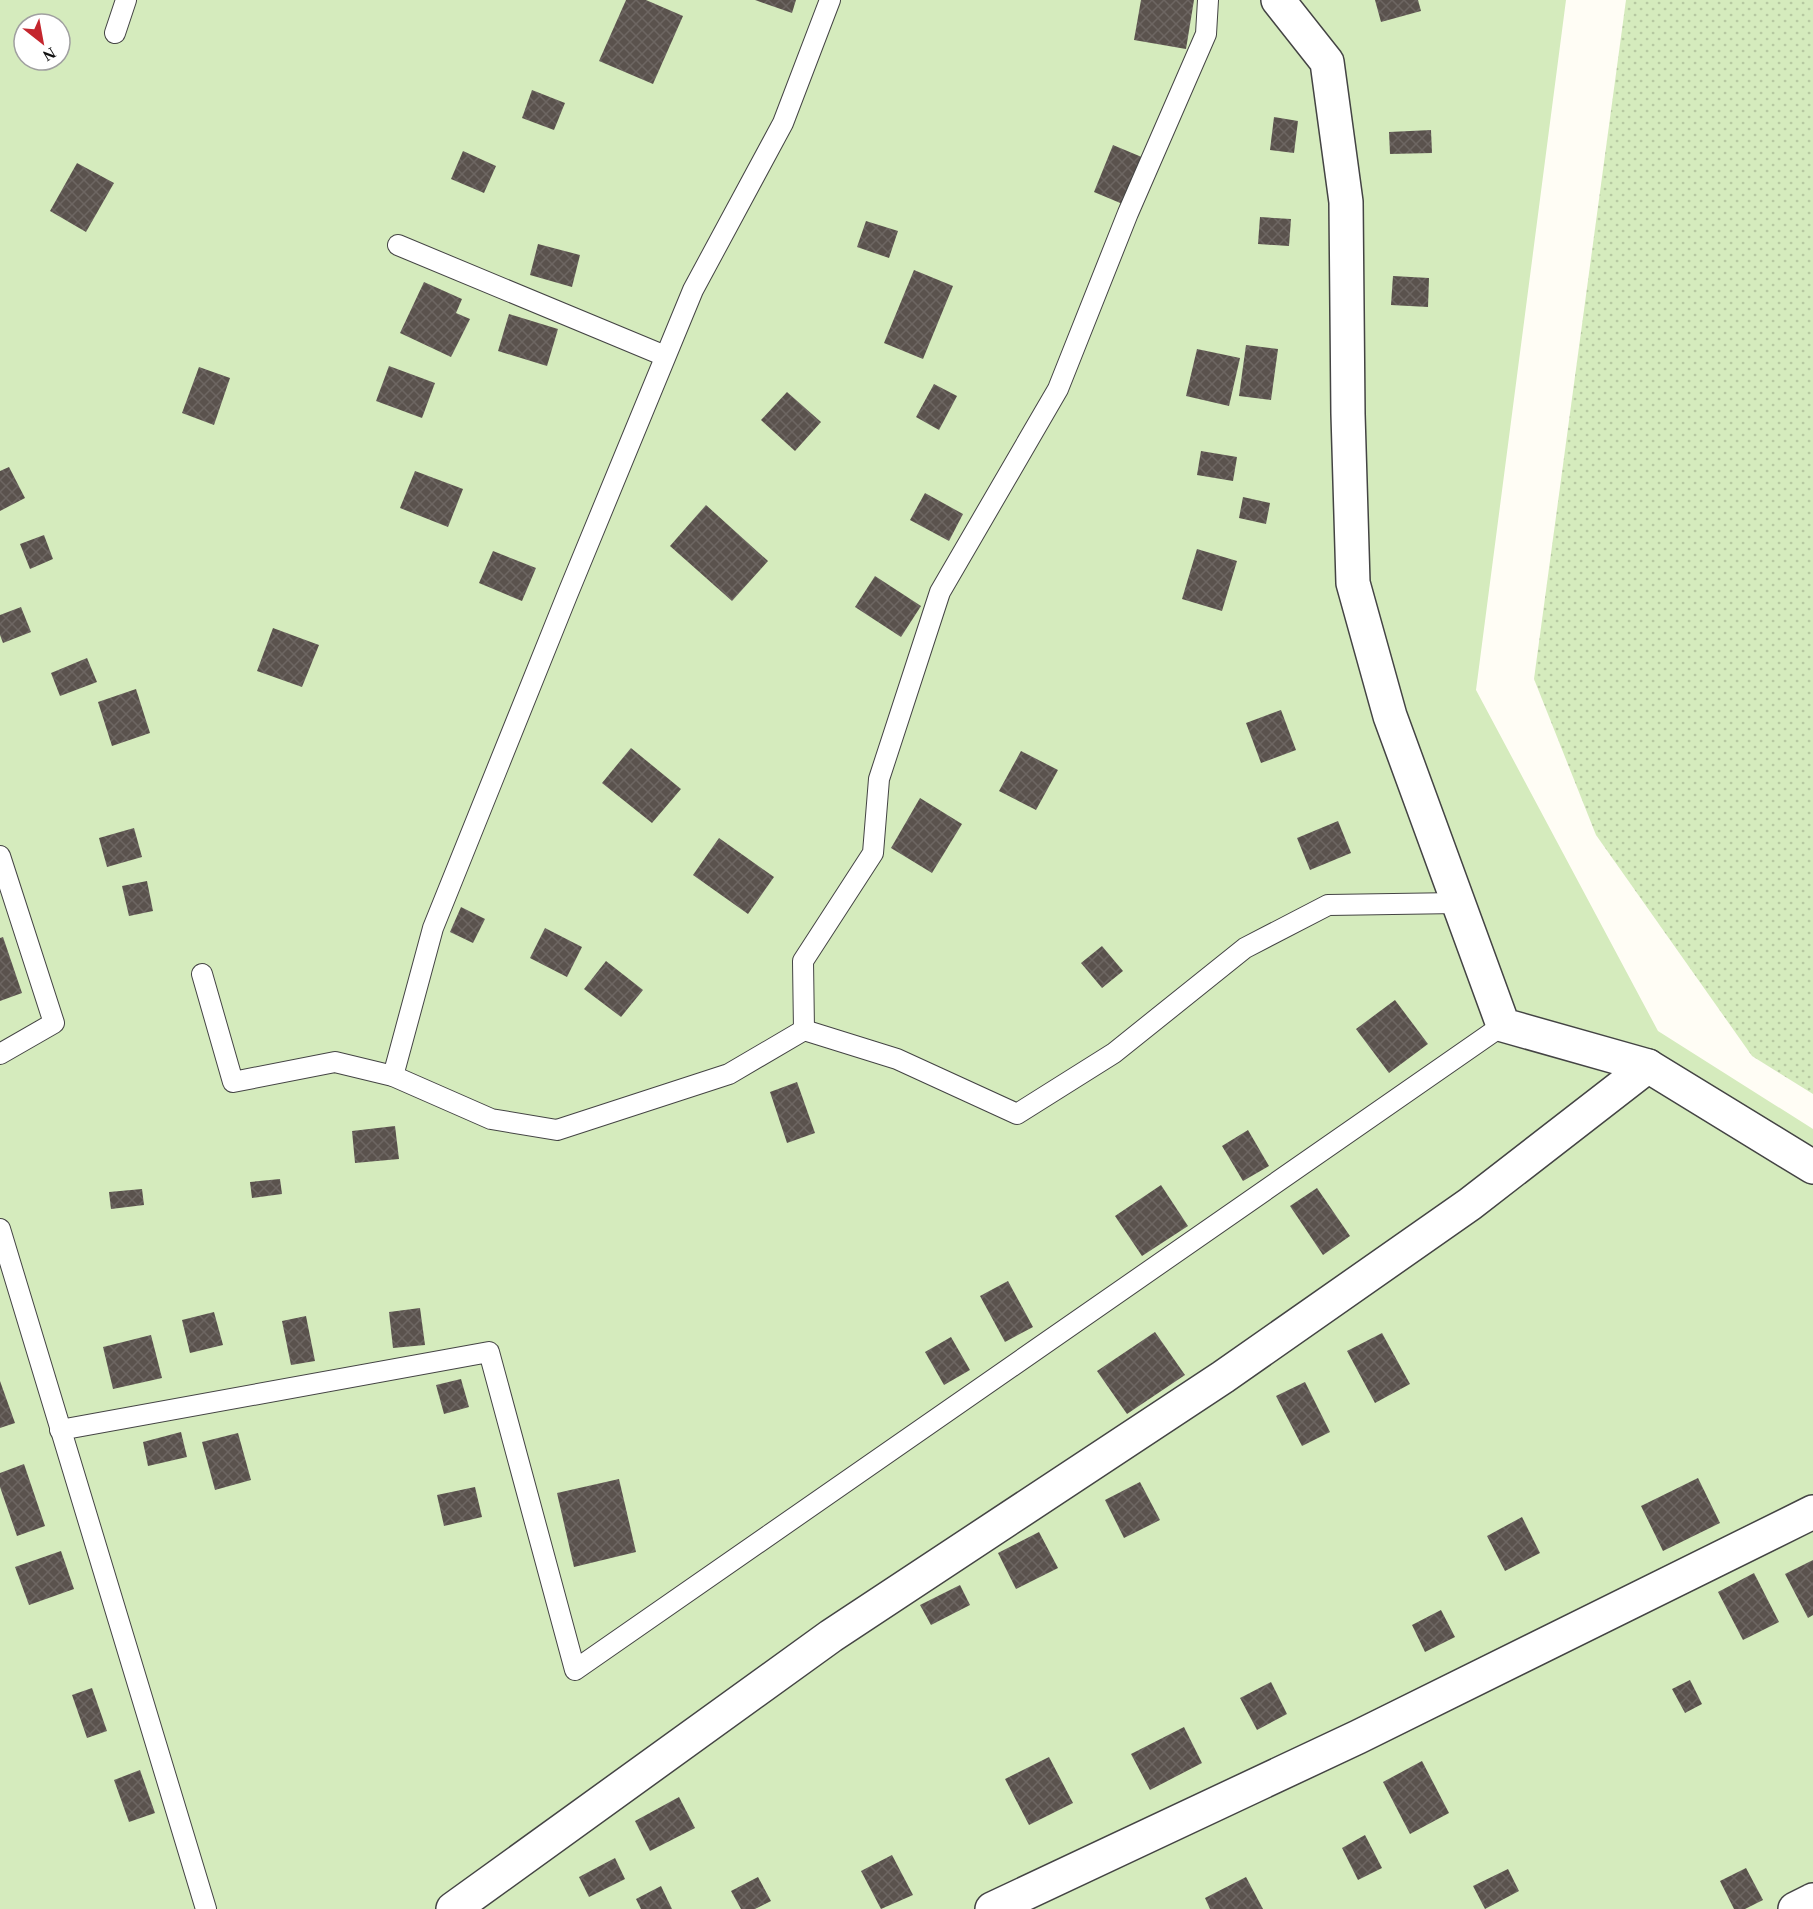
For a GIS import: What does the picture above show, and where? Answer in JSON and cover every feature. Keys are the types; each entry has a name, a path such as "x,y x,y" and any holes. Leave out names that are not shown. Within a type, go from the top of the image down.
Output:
{"street":[{"path":"1278,0 1327,62 1346,202 1348,414 1353,583 1390,716 1503,1025 1648,1066 1813,1167"},
{"path":"453,1909 831,1636 1223,1377 1470,1204 1648,1066"},
{"path":"992,1909 1358,1737 1813,1512"},
{"path":"1795,1909 1813,1900"}],"lane":[{"path":"115,33 126,0"},
{"path":"393,1076 434,928 665,356 693,290 783,123 830,0"},
{"path":"804,1030 803,961 873,853 879,779 940,592 1058,389 1128,213 1206,34 1208,0"},
{"path":"398,245 665,356"},
{"path":"0,856 54,1023 0,1054"},
{"path":"202,974 233,1082 335,1062 393,1076 491,1119 557,1130 729,1074 804,1030 897,1059 1017,1114 1114,1053 1245,948 1328,905 1458,903"},
{"path":"60,1430 489,1352 575,1670 1503,1025"},
{"path":"0,1229 206,1909"}],"green space":[{"path":"0,0 1566,0 1476,690 1658,1031 1813,1129 1813,1909 0,1909"},
{"path":"1626,0 1813,0 1813,1094 1752,1056 1596,835 1534,679"}],"building":[{"path":"626,0 646,0 683,16 653,84 599,61"},
{"path":"755,0 796,0 792,13"},
{"path":"1141,0 1194,0 1186,49 1134,40"},
{"path":"1375,0 1418,0 1421,11 1381,22"},
{"path":"532,90 565,103 554,130 522,118"},
{"path":"1274,117 1298,121 1294,153 1270,150"},
{"path":"1431,130 1432,153 1390,154 1389,132"},
{"path":"1113,145 1144,158 1125,205 1094,192"},
{"path":"463,151 496,166 484,193 451,179"},
{"path":"77,163 114,183 86,232 50,211"},
{"path":"1260,217 1291,219 1289,246 1258,244"},
{"path":"866,221 898,231 889,258 857,247"},
{"path":"538,244 580,255 572,287 530,275"},
{"path":"914,270 953,286 923,359 884,343"},
{"path":"1393,276 1429,278 1428,307 1391,305"},
{"path":"424,282 462,299 456,313 470,319 451,357 400,333"},
{"path":"509,314 558,329 547,366 498,351"},
{"path":"1246,345 1278,349 1271,400 1239,396"},
{"path":"1197,349 1240,358 1229,406 1186,396"},
{"path":"389,366 435,383 422,418 376,401"},
{"path":"199,367 230,378 214,425 182,413"},
{"path":"934,384 957,396 939,430 916,417"},
{"path":"787,392 821,422 795,451 761,420"},
{"path":"1201,451 1237,457 1233,481 1197,475"},
{"path":"9,467 25,498 0,511 0,471"},
{"path":"415,471 463,489 448,527 400,508"},
{"path":"925,493 963,514 949,541 910,520"},
{"path":"1243,497 1270,503 1266,524 1239,518"},
{"path":"706,505 768,561 732,601 670,546"},
{"path":"44,535 53,559 30,569 20,544"},
{"path":"1197,549 1237,561 1222,611 1182,599"},
{"path":"493,551 536,568 522,601 479,583"},
{"path":"875,576 921,606 901,637 855,607"},
{"path":"21,607 31,632 3,643 0,635 0,615"},
{"path":"273,628 319,645 302,687 257,671"},
{"path":"87,658 97,682 60,696 51,673"},
{"path":"136,689 150,733 112,746 98,702"},
{"path":"1281,710 1296,750 1261,763 1246,723"},
{"path":"631,748 681,789 652,823 602,783"},
{"path":"1021,751 1058,770 1036,810 999,791"},
{"path":"920,798 962,824 932,873 891,848"},
{"path":"1338,821 1351,853 1310,870 1297,838"},
{"path":"134,828 142,857 107,867 99,838"},
{"path":"719,838 774,877 748,914 693,875"},
{"path":"147,881 153,911 129,916 122,886"},
{"path":"461,907 485,919 473,943 450,932"},
{"path":"545,928 582,947 567,977 530,958"},
{"path":"3,937 22,993 0,1001 0,938"},
{"path":"1102,946 1123,971 1102,988 1081,963"},
{"path":"606,961 643,990 621,1017 584,989"},
{"path":"1395,1000 1428,1044 1389,1073 1356,1029"},
{"path":"797,1082 815,1133 787,1143 770,1092"},
{"path":"395,1126 399,1159 355,1163 352,1131"},
{"path":"1248,1130 1269,1166 1243,1181 1222,1146"},
{"path":"280,1179 282,1194 252,1198 250,1182"},
{"path":"1161,1185 1188,1226 1142,1256 1115,1216"},
{"path":"1317,1188 1350,1236 1323,1255 1290,1206"},
{"path":"142,1189 144,1205 111,1209 109,1192"},
{"path":"1008,1281 1033,1327 1005,1342 980,1296"},
{"path":"420,1308 425,1345 393,1348 389,1312"},
{"path":"214,1312 223,1345 190,1353 182,1320"},
{"path":"306,1316 315,1361 291,1365 282,1321"},
{"path":"1155,1332 1185,1375 1127,1414 1097,1371"},
{"path":"1382,1333 1410,1384 1375,1403 1347,1351"},
{"path":"151,1335 162,1378 113,1389 103,1347"},
{"path":"951,1337 970,1370 944,1385 925,1352"},
{"path":"461,1379 469,1407 444,1414 436,1385"},
{"path":"0,1381 15,1423 0,1428"},
{"path":"1305,1382 1330,1432 1302,1446 1276,1396"},
{"path":"181,1432 187,1457 148,1466 143,1442"},
{"path":"238,1433 251,1480 215,1490 202,1442"},
{"path":"24,1464 45,1526 17,1536 0,1487 0,1473"},
{"path":"1698,1478 1720,1523 1663,1551 1641,1506"},
{"path":"619,1479 636,1552 574,1567 557,1493"},
{"path":"1140,1482 1160,1520 1124,1538 1105,1500"},
{"path":"475,1487 482,1517 444,1526 437,1495"},
{"path":"1522,1517 1540,1553 1505,1571 1487,1536"},
{"path":"1039,1532 1058,1568 1016,1589 998,1553"},
{"path":"61,1551 74,1589 29,1605 15,1567"},
{"path":"1813,1560 1813,1615 1808,1618 1785,1574"},
{"path":"1754,1573 1779,1622 1743,1640 1718,1592"},
{"path":"960,1585 970,1605 931,1625 920,1605"},
{"path":"1441,1610 1455,1637 1425,1652 1412,1625"},
{"path":"1690,1680 1702,1704 1685,1713 1672,1689"},
{"path":"1271,1682 1287,1714 1257,1730 1240,1698"},
{"path":"92,1688 107,1731 87,1738 72,1695"},
{"path":"1184,1727 1202,1763 1150,1790 1131,1754"},
{"path":"1049,1757 1073,1803 1029,1825 1005,1779"},
{"path":"1422,1761 1449,1813 1410,1834 1383,1782"},
{"path":"140,1770 155,1813 129,1822 114,1780"},
{"path":"679,1797 695,1828 650,1851 635,1821"},
{"path":"1365,1835 1382,1868 1358,1880 1342,1848"},
{"path":"892,1855 913,1895 881,1909 861,1871"},
{"path":"615,1858 625,1879 589,1897 579,1877"},
{"path":"1746,1868 1763,1900 1745,1909 1734,1909 1720,1881"},
{"path":"1508,1869 1519,1891 1485,1909 1473,1886"},
{"path":"758,1877 771,1901 755,1909 741,1909 731,1891"},
{"path":"1246,1877 1263,1909 1210,1909 1205,1898"},
{"path":"661,1886 672,1909 641,1909 636,1899"}]}
